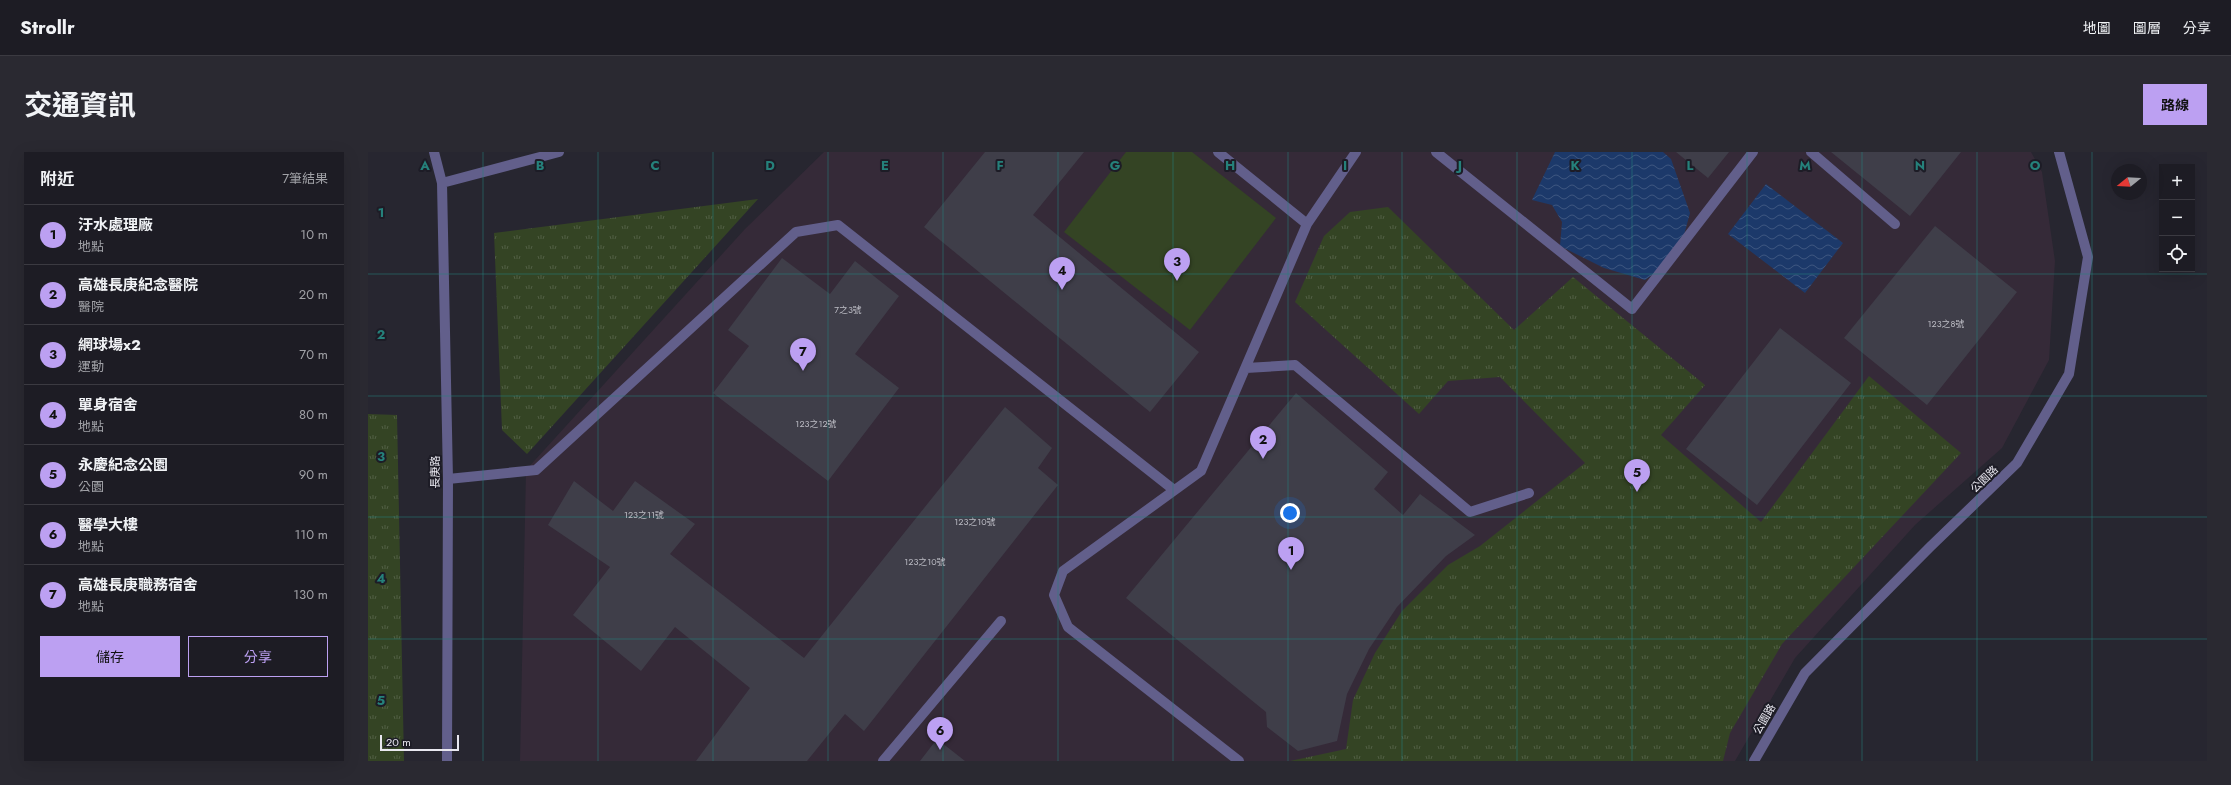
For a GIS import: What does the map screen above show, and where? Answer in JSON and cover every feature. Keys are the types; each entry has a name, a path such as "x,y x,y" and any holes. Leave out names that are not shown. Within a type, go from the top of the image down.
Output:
{"street":[{"path":"434,152 442,183 559,152"},
{"path":"1218,152 1307,224"},
{"path":"1239,761 1068,627 1054,595 1063,571 1201,471 1307,224 1356,152"},
{"path":"1436,152 1632,310 1753,152"},
{"path":"1811,152 1895,224"},
{"name":"公園路","path":"1754,761 1805,673 1930,547 2017,463 2069,374 2088,258 2059,152"},
{"name":"長庚路","path":"442,183 448,479 447,761"},
{"path":"448,479 536,470 796,232 838,225 1174,490"},
{"path":"1246,368 1295,365 1470,512 1528,493"},
{"path":"883,761 1001,621"}],"shaded area":[{"path":"824,152 2031,152 2042,172 2055,261 2049,360 2002,448 1915,525 1795,658 1735,761 520,761 526,470 745,229"}],"green space":[{"path":"1126,152 1192,152 1276,218 1190,330 1064,232"},
{"path":"758,199 527,454 502,430 494,233"},
{"path":"1388,207 1514,330 1573,277 1705,385 1661,435 1761,522 1869,376 1961,453 1782,644 1730,733 1723,761 1290,761 1346,749 1353,700 1375,653 1402,611 1448,565 1480,546 1585,463 1500,377 1448,381 1419,414 1295,302 1324,236 1350,212"},
{"path":"368,414 397,415 404,761 368,761"}],"water":[{"path":"1555,152 1663,152 1671,159 1690,213 1684,235 1668,264 1645,280 1604,268 1560,246 1562,222 1552,205 1532,200"},
{"path":"1766,184 1843,243 1805,293 1728,234"}],"building":[{"path":"985,152 1084,152 1033,215 1199,352 1150,412 924,227"},
{"path":"1676,152 1729,152 1708,178"},
{"path":"1831,152 1961,152 1910,216"},
{"path":"1935,226 2017,292 1927,405 1844,338"},
{"path":"782,258 830,294 855,261 899,296 855,354 899,388 828,481 713,393 749,346 728,330"},
{"path":"1780,328 1851,383 1757,505 1686,449"},
{"path":"1296,393 1388,472 1374,489 1403,515 1420,494 1475,535 1446,556 1397,607 1369,649 1347,694 1337,741 1298,751 1267,727 1266,712 1126,598"},
{"path":"1005,407 1052,448 1038,468 1058,485 864,731 845,714 807,761 696,761 750,688 675,627 641,671 573,615 610,567 548,525 574,481 613,511 635,481 695,524 670,554 804,658"},
{"path":"937,739 965,761 920,761"}],"place":[{"name":"網球場x2","path":"1177,281"},
{"name":"單身宿舍","path":"1062,290"},
{"name":"高雄長庚職務宿舍","path":"803,371"},
{"name":"高雄長庚紀念醫院","path":"1263,459"},
{"name":"永慶紀念公園","path":"1637,492"},
{"name":"汙水處理廠","path":"1291,570"},
{"name":"醫學大樓","path":"940,750"}]}
